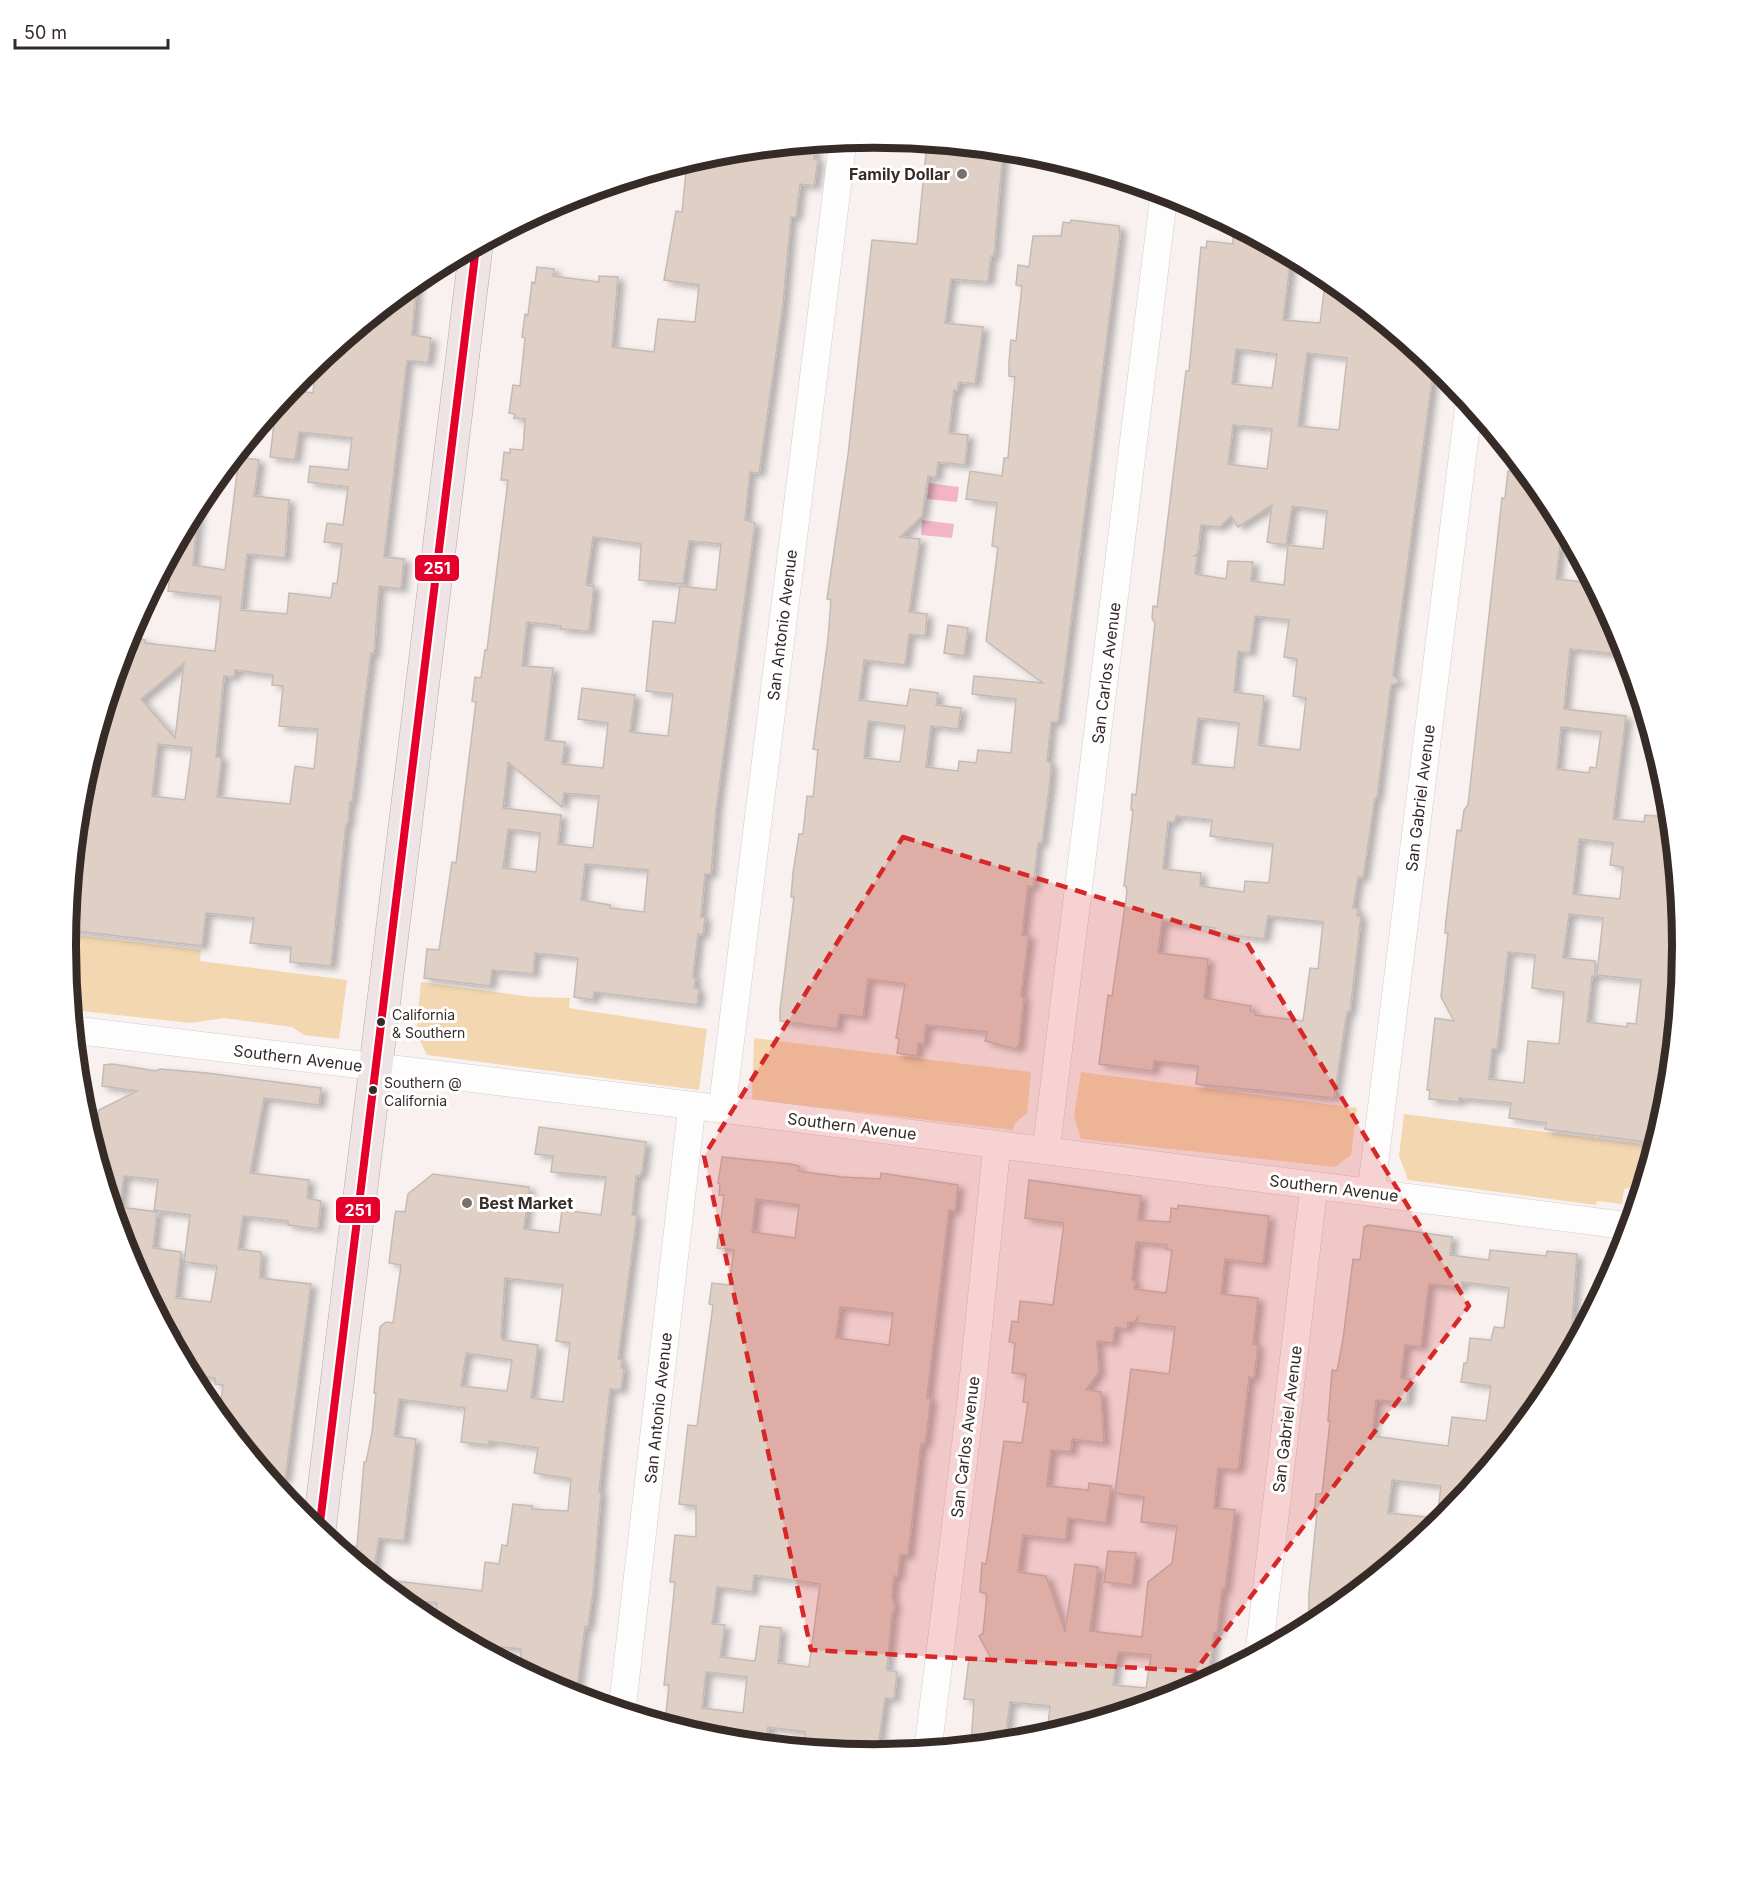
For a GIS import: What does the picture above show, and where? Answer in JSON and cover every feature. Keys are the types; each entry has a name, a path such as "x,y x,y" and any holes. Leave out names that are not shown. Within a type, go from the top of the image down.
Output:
{"main road":[{"path":"320,1520 475,255"}],"street":[{"name":"San Antonio Avenue","path":"722,1109 842,149"},
{"name":"San Carlos Avenue","path":"1046,1151 1163,203"},
{"name":"San Gabriel Avenue","path":"1371,1192 1468,413"},
{"name":"Southern Avenue","path":"81,1031 722,1109 1621,1225"},
{"name":"San Antonio Avenue","path":"623,1702 692,1106"},
{"name":"San Carlos Avenue","path":"929,1742 971,1400 997,1145"},
{"name":"San Gabriel Avenue","path":"1260,1644 1314,1185"}],"highlighted area":[{"path":"903,837 1247,943 1469,1306 1195,1671 811,1650 704,1156"}],"shaded area":[{"path":"929,483 959,487 957,502 927,499"},
{"path":"922,520 954,524 952,538 921,535"},
{"path":"76,935 201,950 200,961 347,980 339,1039 304,1035 292,1027 224,1018 190,1023 79,1011"},
{"path":"421,982 532,997 570,998 569,1008 707,1029 699,1090 427,1055 416,1033"},
{"path":"754,1038 1031,1072 1027,1113 1015,1123 1013,1130 752,1099"},
{"path":"1081,1072 1357,1108 1351,1155 1335,1167 1081,1139 1074,1116"},
{"path":"1404,1114 1646,1145 1634,1187 1624,1189 1622,1204 1597,1201 1596,1205 1408,1180 1399,1156"}],"building":[{"path":"926,150 1002,159 994,256 991,256 988,282 951,279 945,323 983,327 975,384 959,382 957,391 954,390 949,433 968,435 965,465 938,462 936,478 928,476 922,516 900,537 920,539 909,612 927,614 925,636 909,634 905,665 864,660 859,700 907,706 910,689 938,693 936,705 961,708 958,729 931,726 926,767 958,771 959,761 976,763 978,750 1011,753 1016,699 972,694 974,676 1043,683 986,641 998,547 992,546 997,503 966,499 970,471 1002,476 1004,458 1008,458 1015,377 1009,376 1009,362 1011,340 1016,341 1022,286 1016,285 1018,265 1029,267 1033,236 1061,236 1063,222 1070,223 1071,220 1119,226 1120,234 1058,722 1051,722 1047,761 1051,764 1050,781 1042,843 1038,843 1033,887 1028,886 1022,935 1029,935 1021,996 1024,997 1019,1045 1016,1049 985,1041 987,1032 926,1025 924,1044 918,1043 917,1056 897,1053 899,1039 896,1038 905,984 868,979 863,1017 839,1014 837,1029 780,1021 794,897 791,897 793,873 799,834 803,834 807,796 813,797 818,750 813,749 831,600 827,599 848,455 872,240 917,244","holes":["868,721 905,726 900,762 864,758"]},
{"path":"815,151 814,159 818,160 814,186 800,184 796,217 791,217 783,304 759,473 750,472 745,520 755,523 716,810 711,874 705,874 701,917 705,917 703,935 698,934 693,977 696,978 694,988 699,989 697,1005 594,992 593,1000 574,997 578,958 535,953 533,974 492,970 490,986 424,978 427,949 439,950 452,862 456,863 476,702 472,701 475,677 481,678 485,650 487,650 508,480 501,480 504,452 510,453 510,449 523,450 525,419 514,418 515,414 509,413 513,385 520,386 525,314 528,315 532,282 535,283 537,267 554,269 553,276 599,282 599,276 618,277 612,347 654,352 658,319 695,322 699,285 664,280 676,211 682,212 686,172 770,155","holes":["593,537 641,544 639,580 683,584 689,541 721,544 716,590 680,586 675,623 653,621 646,691 673,694 668,736 630,732 635,695 582,688 578,719 608,723 603,768 562,764 565,742 545,740 553,668 522,666 527,622 561,626 560,629 589,631 594,586 586,585","508,762 562,807 564,793 599,796 593,848 558,844 561,815 503,808","508,829 540,833 536,872 503,868","585,864 648,870 644,912 610,908 610,905 581,900"]},
{"path":"1233,237 1240,238 1290,266 1283,320 1320,323 1324,288 1400,346 1432,377 1393,675 1400,682 1391,685 1377,798 1375,798 1363,878 1358,877 1353,908 1358,909 1357,916 1361,916 1350,1012 1347,1012 1334,1098 1196,1084 1198,1066 1154,1061 1153,1071 1099,1064 1108,995 1112,996 1127,892 1124,886 1133,810 1131,810 1132,794 1136,795 1155,623 1152,618 1153,606 1157,607 1186,371 1189,371 1201,247 1206,248 1207,241 1233,244","holes":["1236,349 1277,354 1272,388 1232,384","1307,353 1347,358 1339,430 1298,426","1233,425 1272,429 1267,469 1228,464","1272,505 1267,542 1286,545 1292,506 1327,511 1323,549 1288,545 1284,585 1251,581 1253,562 1228,561 1226,579 1195,574 1197,556 1194,556 1198,553 1201,525 1220,527 1231,516 1238,527","1255,616 1289,620 1284,657 1297,659 1293,696 1306,698 1300,750 1258,745 1264,696 1234,692 1238,651 1250,653","1198,718 1239,723 1234,768 1192,764","1176,816 1212,820 1210,836 1273,844 1269,883 1245,881 1244,892 1200,886 1201,873 1163,869 1168,822 1175,822","1268,916 1323,922 1318,969 1310,968 1303,1021 1255,1015 1255,1012 1250,1011 1251,1006 1204,998 1208,959 1158,953 1162,921 1215,928 1214,933 1264,939"]},
{"path":"416,294 412,335 431,338 428,363 407,360 384,557 404,559 401,589 379,586 374,654 371,653 352,802 350,802 348,824 346,824 331,966 290,962 291,947 250,943 254,918 206,913 202,946 77,931 78,894 86,825 89,825 95,779 119,690 138,639 145,640 145,643 215,651 221,597 168,591 170,572 197,525 193,565 225,570 238,465 244,458 259,460 254,496 289,500 285,558 247,554 241,610 287,614 289,593 331,598 333,583 337,584 342,544 324,542 327,523 343,525 348,487 308,482 310,466 348,470 352,438 299,432 295,460 270,457 274,424 271,423 301,391 313,393 315,378 348,346","holes":["184,663 175,738 141,699","235,670 273,675 272,685 283,686 279,726 318,729 314,769 295,766 290,804 217,797 222,757 216,757 224,676 234,677","158,744 192,748 185,800 152,796"]},
{"path":"1508,471 1514,471 1561,540 1556,579 1583,582 1616,654 1570,649 1564,709 1626,716 1613,819 1644,822 1645,815 1661,816 1670,894 1672,946 1670,998 1665,1050 1646,1142 1545,1129 1546,1123 1509,1118 1511,1103 1459,1098 1459,1102 1429,1099 1430,1090 1427,1090 1435,1018 1454,1021 1441,997 1448,933 1445,933 1446,920 1457,830 1461,831 1464,810 1468,805 1502,498 1505,498","holes":["1561,727 1601,732 1596,768 1590,767 1589,773 1557,769","1579,839 1613,843 1610,865 1623,867 1620,899 1573,894","1569,914 1603,918 1597,975 1641,980 1636,1024 1627,1023 1627,1027 1587,1022 1592,976 1595,977 1595,961 1563,958","1508,952 1535,955 1532,988 1564,992 1559,1044 1528,1041 1524,1083 1489,1079 1492,1049 1497,1049"]},
{"path":"948,625 968,628 964,656 944,653"},
{"path":"112,1064 156,1071 160,1069 207,1073 321,1088 319,1105 264,1098 250,1173 309,1180 307,1198 321,1201 318,1229 288,1225 288,1221 243,1216 238,1249 261,1252 260,1278 311,1284 285,1480 281,1480 274,1472 221,1403 223,1385 215,1384 215,1378 203,1376 180,1340 181,1331 175,1331 159,1299 137,1251 121,1207 157,1212 153,1248 181,1252 176,1298 211,1302 217,1266 184,1262 190,1215 154,1210 158,1180 124,1176 120,1205 97,1123 99,1110 137,1091 102,1086 104,1065"},
{"path":"539,1127 646,1142 642,1172 636,1176 632,1215 637,1215 618,1359 622,1359 621,1368 624,1368 621,1390 610,1389 599,1492 601,1492 593,1592 588,1627 585,1626 577,1686 521,1661 521,1649 492,1646 475,1637 436,1612 437,1603 420,1601 391,1581 482,1591 485,1562 499,1564 502,1545 507,1546 513,1504 532,1506 532,1509 568,1511 571,1479 534,1473 538,1448 489,1441 489,1445 461,1442 465,1408 399,1399 394,1436 416,1439 404,1541 379,1538 374,1567 348,1546 357,1547 364,1462 366,1462 372,1433 380,1327 386,1322 393,1323 401,1265 389,1263 396,1211 405,1212 408,1194 433,1174 529,1187 524,1229 559,1233 562,1210 601,1215 606,1177 551,1172 553,1156 535,1154","holes":["505,1278 563,1285 556,1341 570,1343 563,1402 531,1398 538,1345 503,1340 501,1337","466,1353 512,1360 507,1391 461,1386"]},
{"path":"722,1157 791,1164 799,1166 798,1171 842,1177 880,1179 881,1173 958,1185 955,1211 949,1210 927,1398 931,1399 925,1444 921,1444 908,1555 900,1555 898,1577 894,1576 892,1597 895,1607 892,1615 887,1670 897,1672 894,1699 885,1698 878,1744 804,1740 805,1732 768,1727 767,1735 751,1734 666,1715 669,1685 664,1685 675,1582 670,1582 675,1535 696,1537 696,1506 679,1504 688,1425 697,1426 713,1305 709,1304 712,1283 729,1285 734,1250 717,1248 724,1195 719,1195 720,1184 718,1183","holes":["756,1199 799,1205 795,1238 752,1232","840,1307 893,1313 889,1345 836,1338","754,1575 820,1584 809,1667 778,1663 781,1628 760,1626 755,1661 720,1657 725,1625 712,1624 717,1587 752,1592","706,1672 747,1677 743,1713 702,1708"]},
{"path":"1029,1180 1141,1196 1138,1220 1170,1222 1171,1208 1178,1209 1178,1205 1269,1216 1263,1264 1225,1259 1221,1294 1258,1298 1253,1344 1258,1345 1254,1378 1249,1377 1239,1465 1237,1470 1218,1468 1214,1508 1235,1510 1225,1590 1222,1589 1217,1633 1214,1632 1209,1669 1130,1701 1048,1724 1050,1706 1010,1702 1006,1732 971,1738 974,1700 964,1699 969,1659 993,1662 979,1636 983,1633 987,1594 980,1592 982,1563 986,1564 1004,1441 1022,1443 1028,1402 1023,1402 1026,1374 1012,1373 1015,1343 1009,1342 1012,1321 1018,1322 1020,1301 1053,1305 1064,1223 1025,1218","holes":["1136,1242 1167,1245 1166,1249 1172,1250 1166,1293 1134,1289 1135,1281 1132,1280","1138,1317 1137,1323 1175,1327 1169,1374 1131,1369 1115,1493 1144,1497 1141,1522 1177,1526 1172,1563 1148,1582 1142,1637 1090,1631 1098,1567 1075,1564 1065,1632 1046,1576 1018,1572 1023,1535 1066,1540 1068,1518 1106,1523 1111,1486 1089,1483 1088,1490 1047,1486 1051,1450 1071,1452 1072,1439 1104,1443 1101,1392 1086,1390 1099,1372 1097,1341 1113,1343 1115,1327 1127,1329 1128,1322 1134,1322","1118,1652 1151,1655 1146,1688 1113,1685"]},
{"path":"1368,1225 1452,1237 1450,1255 1489,1260 1490,1250 1546,1256 1547,1251 1577,1254 1571,1333 1537,1389 1507,1431 1474,1472 1468,1475 1468,1479 1438,1510 1441,1486 1392,1480 1388,1513 1430,1517 1400,1546 1359,1579 1309,1614 1317,1512 1314,1512 1316,1494 1322,1494 1330,1421 1328,1421 1332,1370 1337,1371 1353,1259 1360,1260 1364,1227","holes":["1462,1282 1509,1288 1504,1328 1494,1327 1491,1340 1470,1338 1467,1363 1464,1363 1461,1382 1491,1386 1486,1421 1452,1417 1448,1446 1372,1436 1376,1400 1407,1403 1410,1379 1401,1378 1405,1345 1421,1347 1429,1284 1461,1288"]},
{"path":"1108,1551 1136,1553 1132,1585 1104,1582"}],"transit line":[{"name":"251","path":"320,1520 475,255"}],"place":[{"name":"Family Dollar","path":"962,174"},
{"name":"California & Southern","path":"381,1022"},
{"name":"Southern @ California","path":"373,1090"},
{"name":"Best Market","path":"467,1203"}]}
